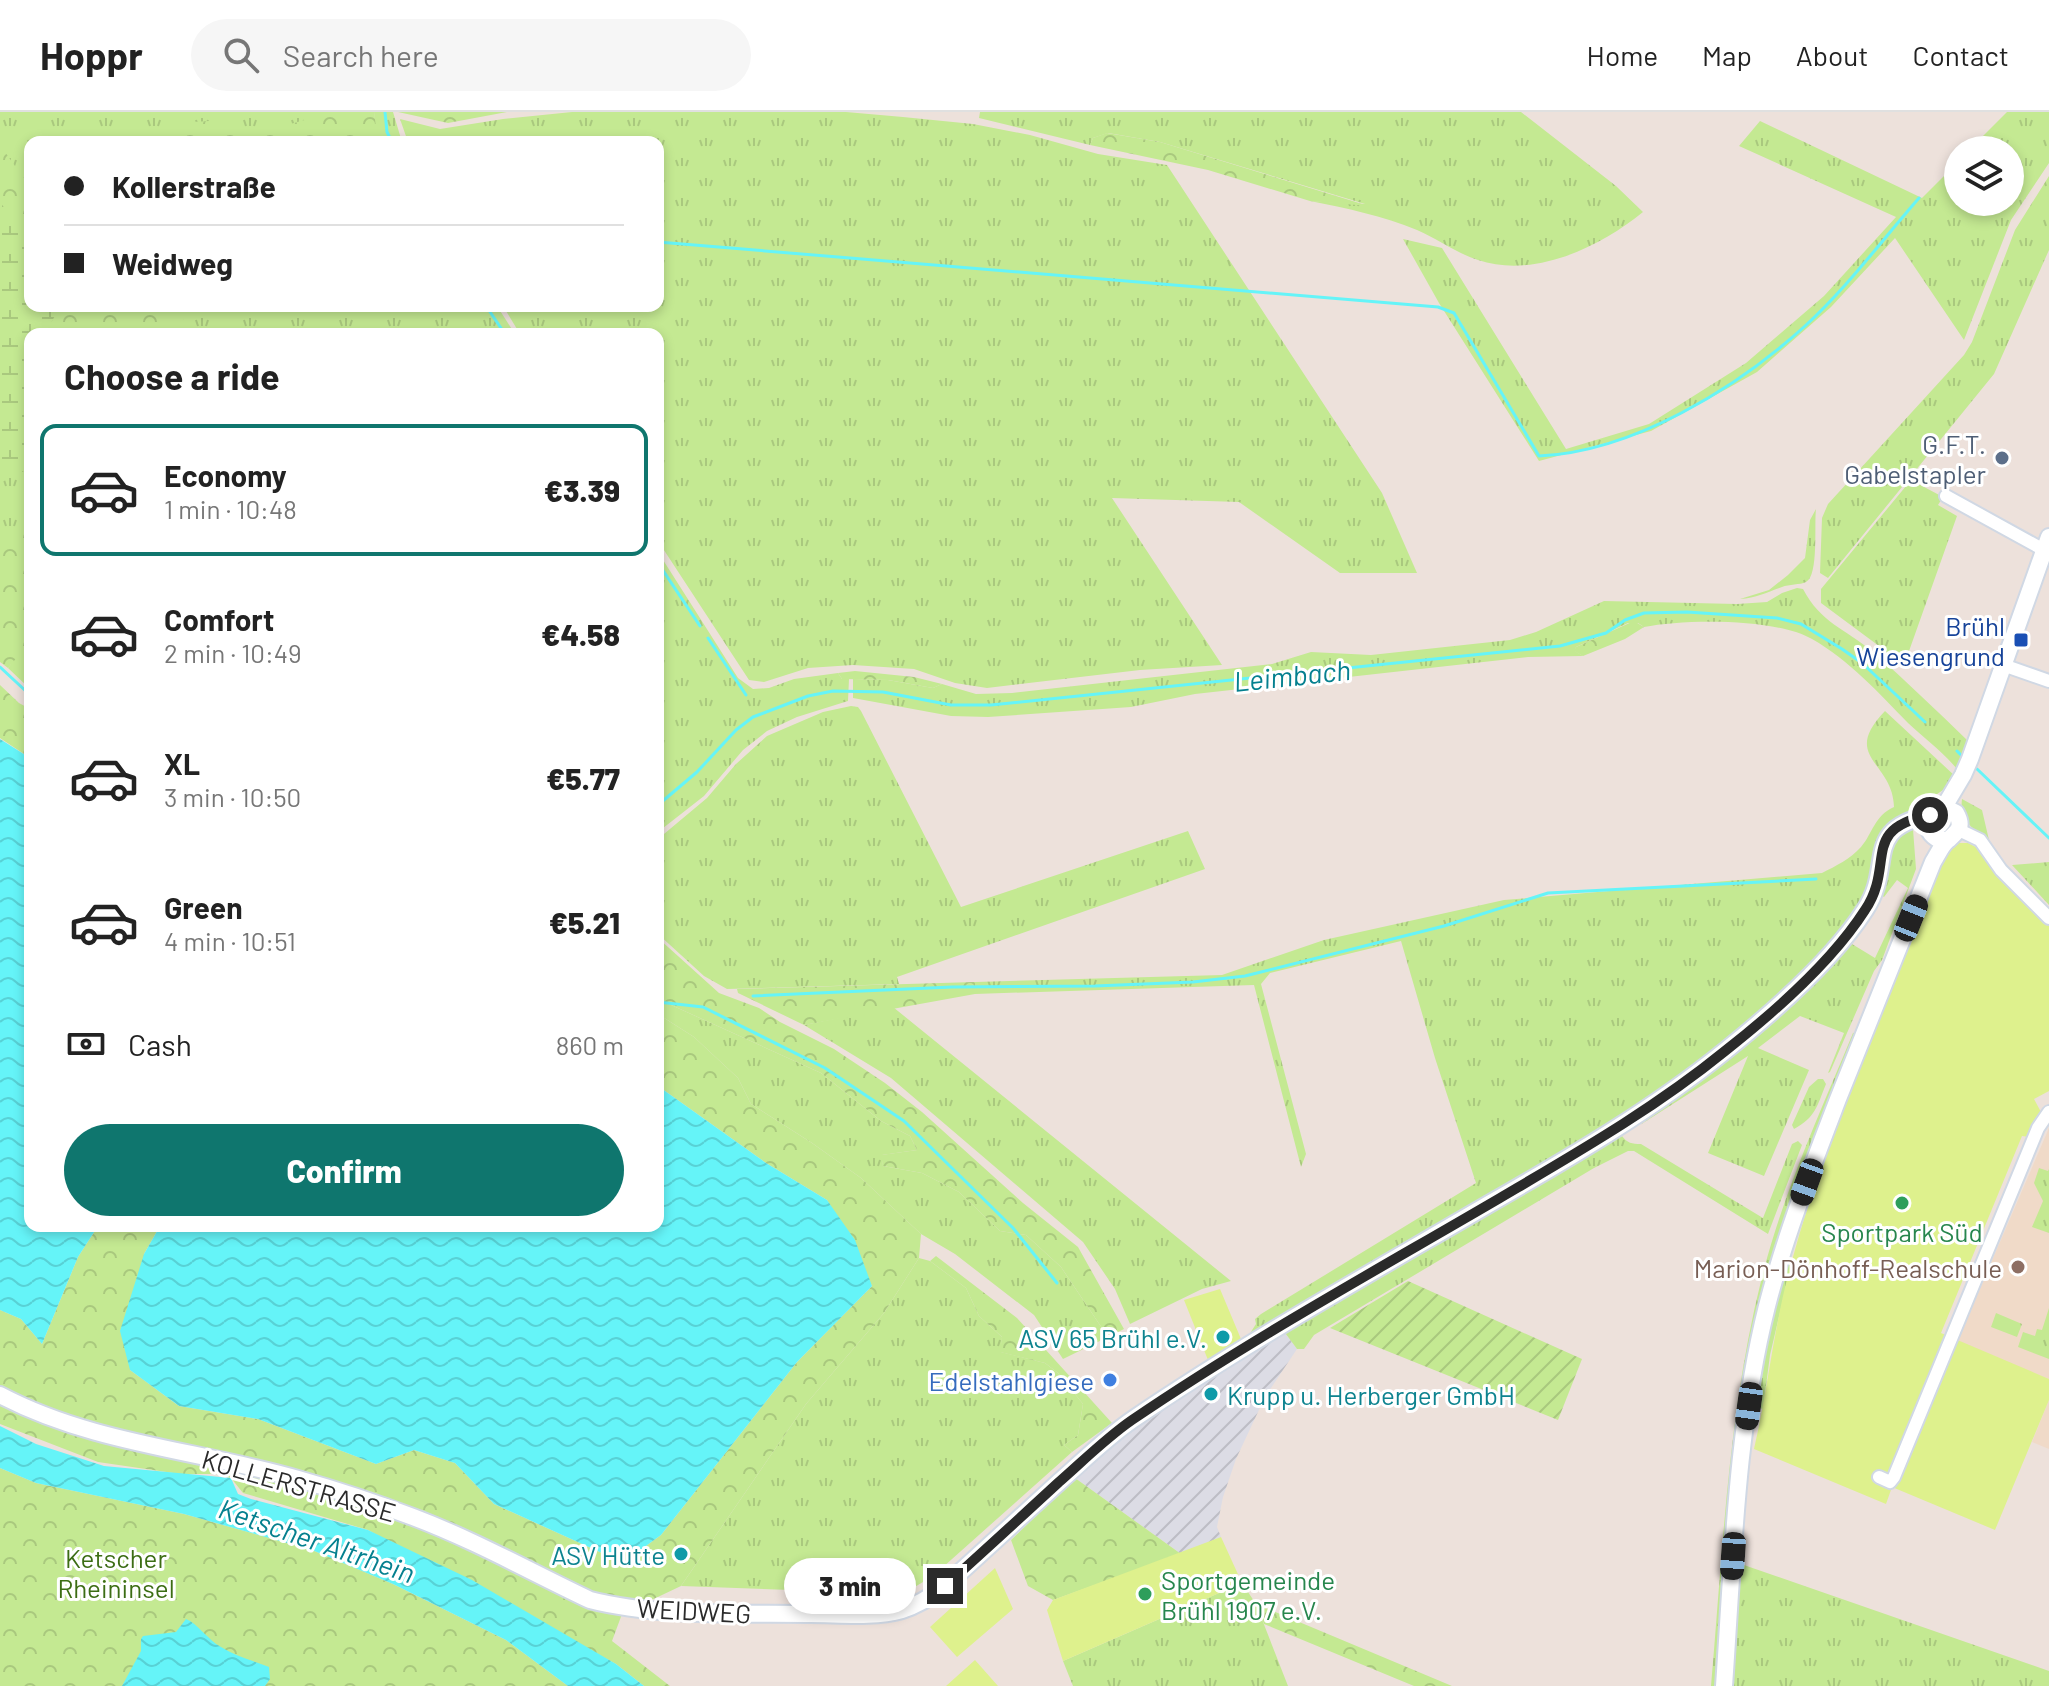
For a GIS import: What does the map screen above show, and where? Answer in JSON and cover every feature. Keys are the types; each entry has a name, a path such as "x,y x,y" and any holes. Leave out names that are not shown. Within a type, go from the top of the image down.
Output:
{"main road":[{"path":"1724,1686 1742,1462 1760,1340 1782,1255 1830,1121 1933,862 1943,824 1967,767 2047,543"},
{"name":"WEIDWEG","path":"590,1600 613,1606 655,1610 865,1615 903,1610 931,1596 1131,1421 1256,1341 1634,1119 1725,1052 1806,978 1865,910 1880,878 1885,840 1895,828 1906,820 1943,824"},
{"name":"KOLLERSTRASSE","path":"0,1395 40,1414 97,1434 296,1478 404,1514 590,1600"}],"street":[{"path":"1946,496 2047,543"},
{"path":"2003,665 2049,681"},
{"path":"1943,824 1980,840 2001,870 2049,918"},
{"path":"1885,1483 1894,1477 2038,1128 2049,1112"}],"shaded area":[{"name":"Marion-Dönhoff-Realschule","path":"2049,1128 2049,1379 1957,1342"},
{"path":"1283,1330 1297,1349 1265,1397 1236,1459 1217,1527 1221,1537 1181,1554 1075,1478 1114,1443 1163,1407"},
{"path":"2049,1400 2049,1449 2032,1442"}],"green space":[{"path":"0,112 369,112 375,126 374,112 393,112 400,136 24,136 24,312 501,312 511,328 24,328 24,683 8,668 11,664 0,656"},
{"path":"333,112 374,112 377,136 185,136 177,123 209,121 228,135 262,132"},
{"path":"398,112 507,112 448,123"},
{"path":"572,112 846,112 973,124 1030,135 1098,154 1167,165 1382,493 1417,573 1340,573 1239,502 1112,498 1222,665 1140,670 987,688 955,683 914,669 853,665 808,668 764,682 749,680 664,550 664,328 516,328 507,312 664,312 664,136 406,136 400,119 440,129"},
{"path":"980,112 1521,112 1616,186 1643,212 1587,248 1543,262 1499,265 1470,257 1417,230 1391,221 1310,201 1365,204 1160,142 1108,133 1093,138 1090,145 979,118"},
{"path":"2007,112 2049,112 2049,163 2024,200 2024,136 1983,136"},
{"path":"1760,121 1922,198 1944,176 1944,216 2014,216 1964,340 1895,238 1831,307 1757,372 1651,431 1539,461 1439,303 1403,239 1442,248 1566,449 1649,424 1746,363 1824,296 1896,217 1739,146"},
{"path":"1107,133 1160,142 1369,206 1310,201 1208,170 1090,145 1093,138"},
{"path":"0,145 24,179 24,235 0,202"},
{"path":"2049,176 2049,250 1994,374 1828,578 1820,573 1822,518 1828,504 1964,355 1972,342 2015,230"},
{"path":"0,202 24,235 24,312 57,312 48,328 24,328 24,471 0,483"},
{"path":"57,312 185,312 181,328 48,328"},
{"path":"1911,480 1943,497 1938,505 1957,516 1903,668 1883,649 1821,603 1821,589"},
{"path":"1816,509 1814,560 1810,578 1804,583 1740,599 1769,590 1805,558 1810,520"},
{"path":"0,523 8,542 24,531 24,649 8,668 0,662"},
{"path":"664,561 738,678 753,689 838,673 842,679 849,679 848,701 797,717 767,731 743,750 704,796 664,827"},
{"path":"1797,588 1803,589 1817,610 1872,651 1968,741 1957,769 1863,678 1826,647 1796,632 1730,622 1644,627 1638,623 1628,623 1576,647 1575,651 1583,656 1528,657 1195,694 1131,707 988,717 951,716 853,698 853,679 888,680 933,688 942,684 976,694 1012,693 1272,664 1311,652 1371,655 1510,640 1536,632 1604,601 1767,602"},
{"path":"1634,621 1644,627 1625,639 1583,656 1574,651 1576,647"},
{"path":"855,671 914,677 942,684 933,688 888,680 842,679 838,673"},
{"path":"0,685 24,706 24,754 0,738"},
{"path":"851,706 861,711 961,907 1188,831 1205,869 897,977 899,984 727,989 704,976 664,939 664,834 707,798 736,764 767,736 823,712"},
{"path":"1885,711 1955,776 1946,788 1912,811 1911,815 1892,822 1882,833 1870,889 1843,930 1786,992 1642,1108 1247,1338 1256,1324 1255,1319 1261,1314 1476,1183 1401,941 1270,973 1261,984 1306,1154 1301,1167 1254,985 975,994 975,982 1222,975 1324,940 1504,900 1822,873 1857,851 1878,820 1894,807 1886,779 1868,750 1867,739 1872,727"},
{"path":"1962,799 1982,810 1989,840 1965,819"},
{"path":"1913,829 1916,869 1882,960 1874,971 1830,1072 1844,1033 1800,1016 1758,1048 1809,1070 1764,1176 1708,1153 1748,1056 1640,1125 1728,1059 1847,941 1875,958 1908,888 1897,880 1884,897 1880,894 1887,854 1896,837"},
{"name":"Sportpark Süd","path":"1956,843 1968,843 1982,850 2006,882 2049,925 2049,1091 2034,1099 2041,1112 2029,1137 2022,1136 1941,1333 2049,1379 2049,1400 1995,1530 1892,1487 1886,1504 1754,1449 1785,1287 1824,1158 1862,1054 1947,848"},
{"path":"2049,862 2049,905 2012,865"},
{"path":"664,943 719,993 759,1008 834,1049 922,1112 1023,1203 1078,1247 1124,1329 1108,1337 1061,1267 1026,1235 1000,1231 959,1192 922,1173 883,1166 881,1155 917,1150 910,1136 881,1121 821,1073 664,1002"},
{"path":"975,982 975,994 804,1025 738,993 737,989"},
{"path":"664,1002 821,1073 881,1121 910,1136 917,1150 882,1155 883,1166 922,1173 959,1192 1000,1231 1026,1235 1061,1267 1108,1337 1063,1359 1034,1315 955,1254 921,1234 861,1178 751,1104 738,1078 694,1037 664,1018"},
{"path":"893,1007 1231,1281 1202,1289 1130,1324 1115,1289 1083,1242 891,1078 804,1025"},
{"path":"664,1018 694,1037 738,1078 751,1104 861,1178 921,1234 919,1258 884,1313 806,1404 681,1586 622,1614 612,1641 670,1686 644,1686 616,1664 368,1530 243,1493 231,1478 98,1462 0,1424 0,1310 21,1319 42,1344 78,1257 94,1232 157,1232 144,1254 130,1370 179,1406 258,1419 376,1464 414,1450 455,1463 494,1504 602,1553 639,1551 661,1535 797,1362 872,1286 827,1200 766,1163 664,1090"},
{"path":"1857,1032 1770,1273 1719,1686 1711,1686 1734,1429 1762,1277 1791,1184 1853,1033"},
{"path":"1818,1079 1823,1079 1826,1084 1818,1105 1807,1120 1794,1129 1792,1125 1809,1087"},
{"path":"1622,1136 1630,1143 1641,1144 1763,1218 1792,1144 1798,1141 1802,1145 1768,1234 1634,1151 1628,1151 1594,1168 1314,1335 1304,1349 1297,1349 1283,1330"},
{"path":"2039,1168 2049,1169 2049,1233 2032,1227 2043,1201 2034,1183"},
{"path":"936,1256 1017,1318 1112,1423 1072,1452 1064,1445 1078,1435 1083,1404 1058,1373 1045,1363 1000,1352 1002,1337 979,1316 966,1288 930,1261"},
{"path":"919,1258 930,1261 966,1288 979,1316 1002,1337 1001,1352 1045,1363 1058,1373 1083,1404 1078,1435 1064,1445 1072,1452 933,1576 903,1594 681,1586 806,1404 884,1313"},
{"path":"1786,1259 1792,1261 1770,1355 1763,1409 1755,1407 1760,1369"},
{"path":"1408,1281 1582,1359 1558,1420 1330,1328"},
{"path":"1220,1289 1241,1339 1208,1360 1184,1300"},
{"path":"2049,1308 2049,1359 2018,1347 2023,1332 2035,1336 2037,1329 2042,1330"},
{"path":"1996,1313 2022,1324 2017,1337 1991,1327"},
{"name":"Ketscher Rheininsel","path":"0,1468 36,1483 184,1514 312,1550 393,1584 506,1640 568,1686 0,1686"},
{"path":"1075,1478 1181,1554 1053,1600 1028,1586 1011,1540"},
{"name":"Sportgemeinde Brühl 1907 e.V.","path":"1221,1537 1242,1583 1063,1661 1047,1610 1053,1600"},
{"path":"1741,1564 2049,1671 2049,1686 1732,1686"},
{"path":"995,1568 1013,1609 957,1657 930,1627"},
{"path":"1242,1583 1256,1604 1288,1686 1073,1686 1063,1661"},
{"path":"1256,1604 1452,1686 1414,1686 1264,1624"},
{"path":"975,1660 998,1686 946,1686"}],"water":[{"path":"0,739 24,754 24,1232 94,1232 78,1257 42,1344 21,1319 0,1310"},
{"path":"664,1090 766,1163 827,1200 855,1240 872,1286 797,1362 661,1535 639,1551 602,1553 494,1504 455,1463 414,1450 376,1464 258,1419 179,1406 130,1370 120,1331 144,1254 157,1232 664,1232"},
{"name":"Ketscher Altrhein","path":"0,1426 36,1444 104,1466 231,1478 238,1494 251,1499 368,1530 472,1580 616,1664 644,1686 568,1686 506,1640 393,1584 312,1550 184,1514 36,1483 0,1468"},
{"path":"186,1619 226,1650 269,1667 270,1679 265,1686 122,1686 141,1651 143,1636 176,1632"}],"waterway":[{"path":"385,112 389,136"},
{"path":"664,242 1438,307 1454,313 1539,456 1575,452 1647,429 1682,413 1748,372 1820,312 1919,198"},
{"path":"490,312 501,328"},
{"path":"664,572 700,626"},
{"name":"Leimbach","path":"664,800 753,717 808,696 833,691 883,692 951,705 991,705 1560,646 1606,633 1625,620 1644,613 1687,612 1777,618 1801,624 1862,663 1925,722"},
{"path":"708,638 746,695"},
{"name":"Leimbach","path":"0,667 24,689"},
{"name":"Leimbach","path":"1957,751 1962,756"},
{"name":"Leimbach","path":"1977,769 2049,838"},
{"path":"753,996 952,987 1193,982 1245,976 1444,926 1548,893 1816,879"},
{"path":"664,1003 703,1007 825,1068 904,1121 1013,1228 1057,1283"}],"place":[{"name":"G.F.T. Gabelstapler","path":"2002,458"},
{"name":"Brühl Wiesengrund","path":"2021,640"},
{"name":"Sportpark Süd","path":"1902,1203"},
{"name":"Marion-Dönhoff-Realschule","path":"2018,1267"},
{"name":"ASV 65 Brühl e.V.","path":"1223,1337"},
{"name":"Edelstahlgiese","path":"1110,1380"},
{"name":"Krupp u. Herberger GmbH","path":"1211,1394"},
{"name":"ASV Hütte","path":"681,1554"},
{"name":"Sportgemeinde Brühl 1907 e.V.","path":"1145,1594"}],"route":[{"path":"945,1586 1131,1421 1275,1330 1634,1119 1725,1052 1806,978 1865,910 1880,878 1888,835 1906,820 1930,815"}]}
